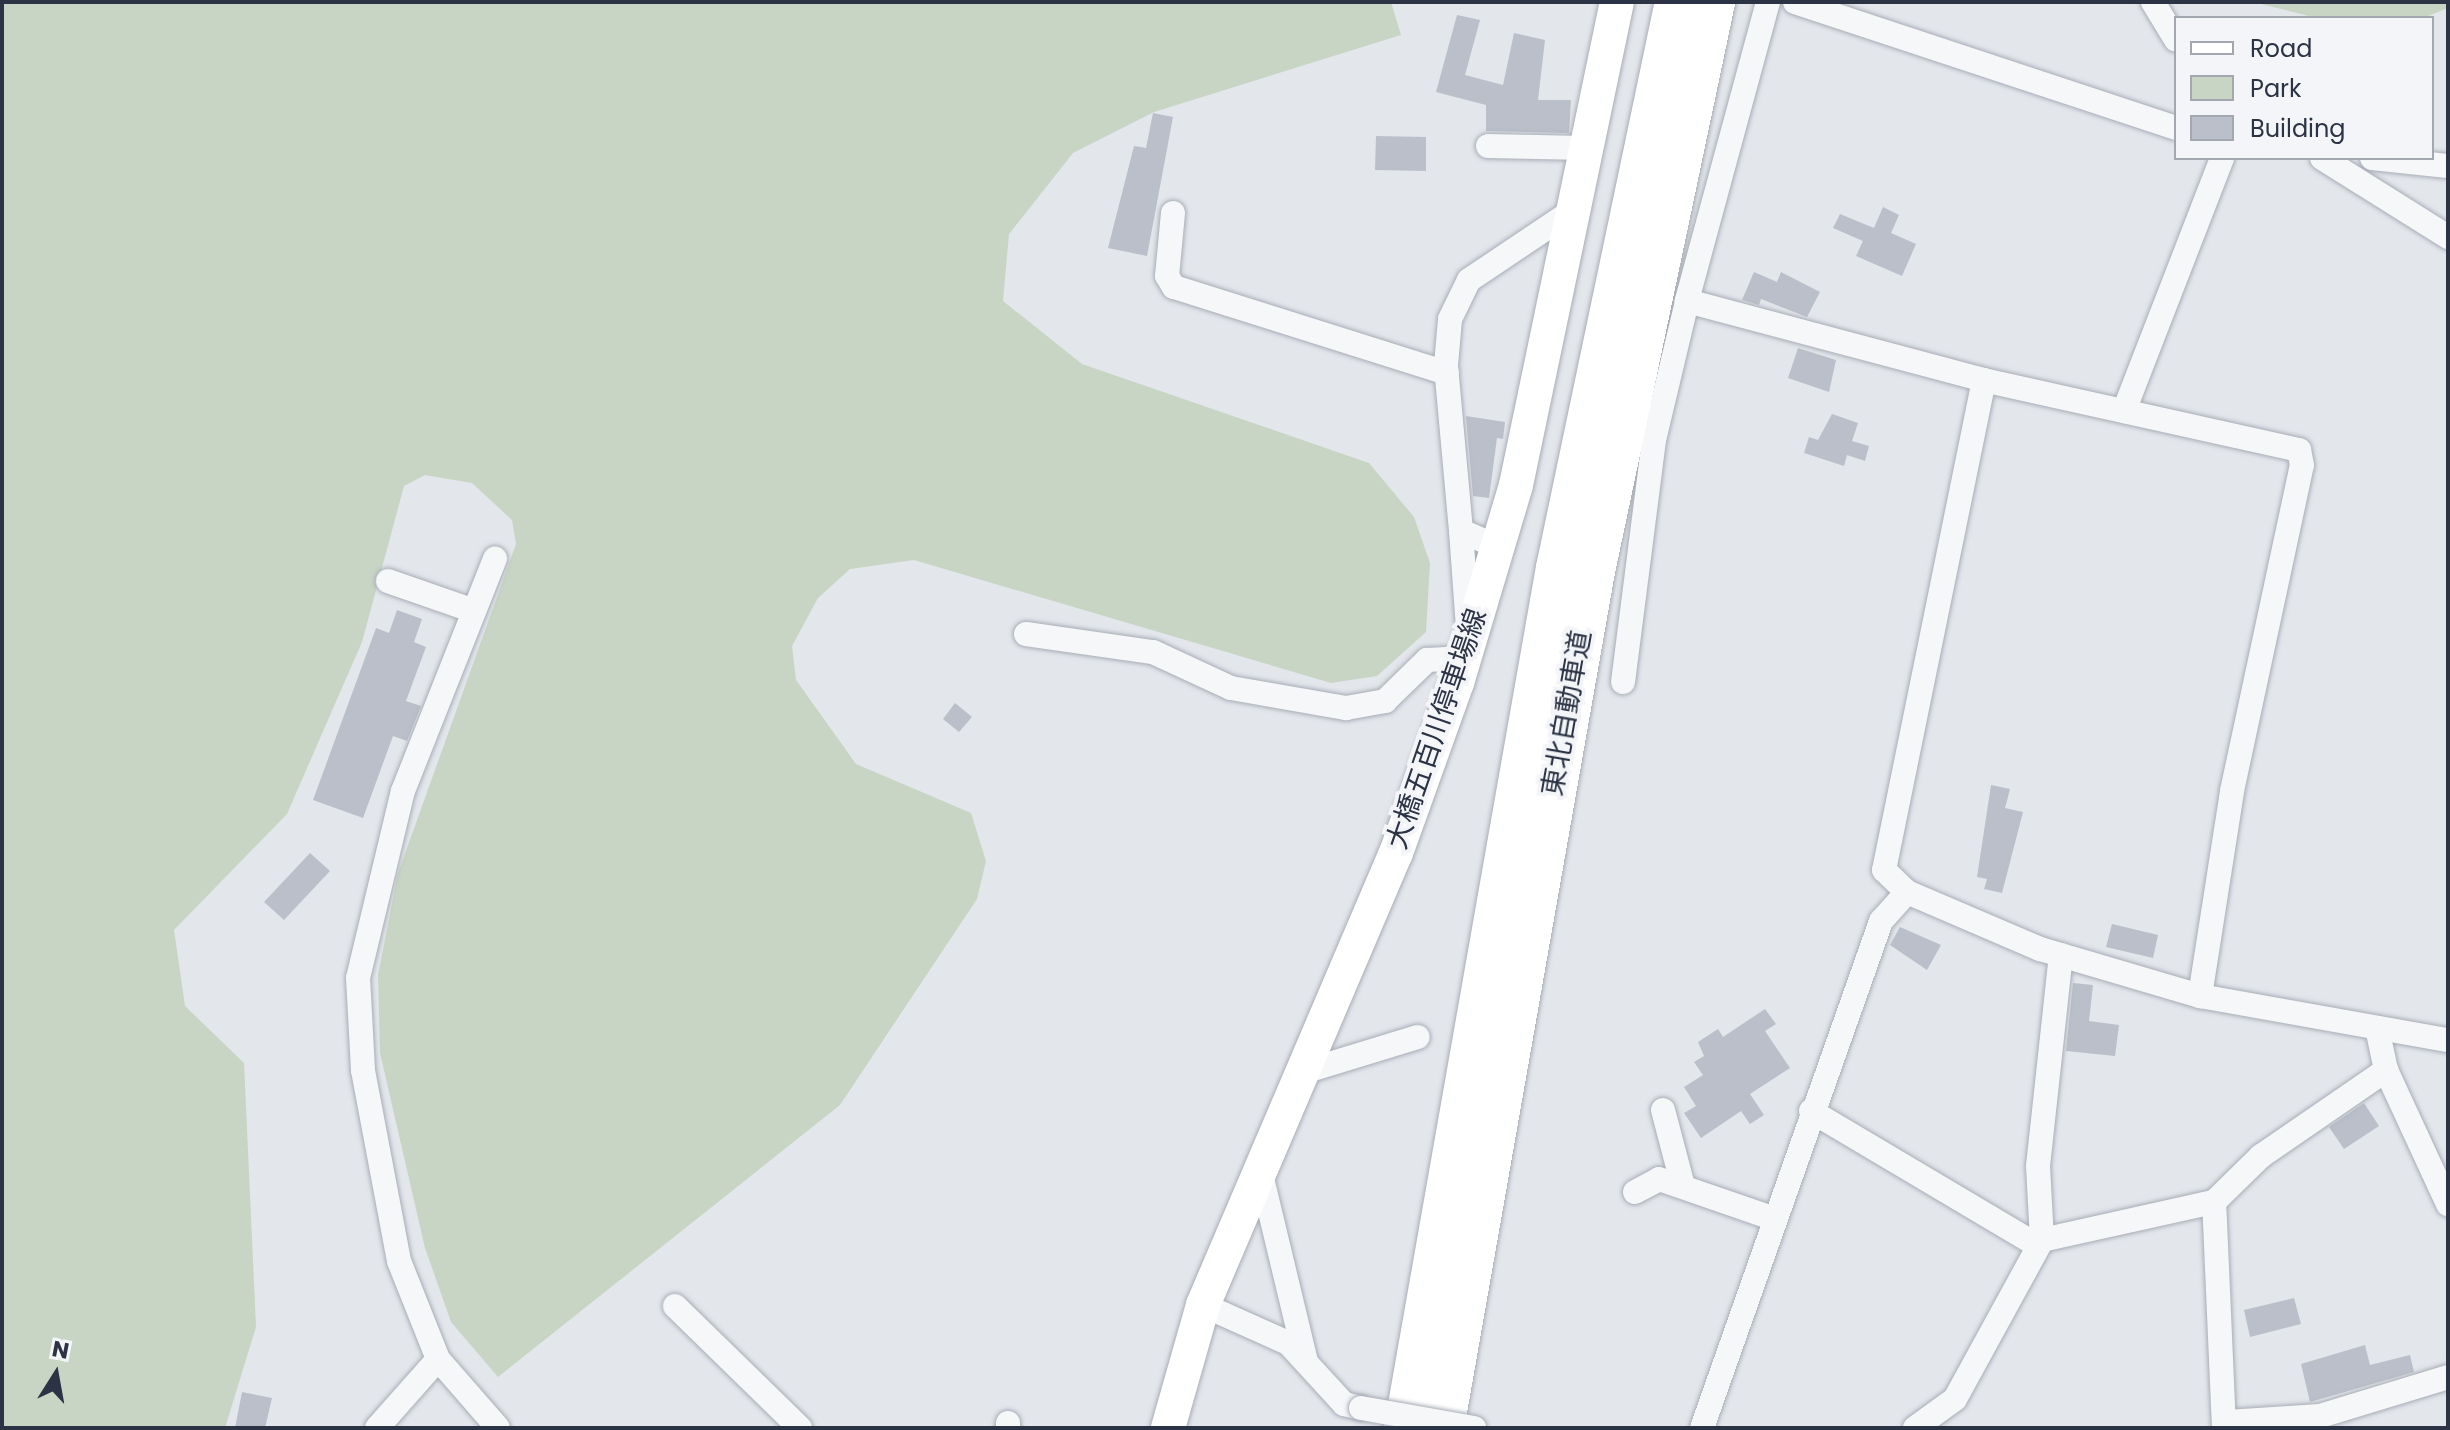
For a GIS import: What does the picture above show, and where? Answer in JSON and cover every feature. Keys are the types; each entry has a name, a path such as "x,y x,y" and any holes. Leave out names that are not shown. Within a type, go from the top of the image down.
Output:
{"highway":[{"name":"東北自動車道","path":"1406,1428 1558,568 1677,2"},
{"name":"東北自動車道","path":"1442,1428 1590,587 1713,2"}],"main road":[{"name":"大橋五百川停車場線","path":"1168,1428 1203,1305 1259,1167 1396,853 1467,650 1498,547 1617,2"}],"street":[{"path":"1623,682 1654,440 1687,301 1768,2"},
{"path":"1795,2 2174,127"},
{"path":"2153,2 2174,37"},
{"path":"1488,146 1586,148"},
{"path":"2124,411 2221,160"},
{"path":"2325,160 2448,237"},
{"path":"2391,160 2448,166"},
{"path":"1026,634 1153,652 1231,688 1346,708 1385,701 1427,660 1467,650 1461,531 1447,373 1450,319 1469,280 1572,211"},
{"path":"1173,213 1167,276 1174,287 1447,373"},
{"path":"1687,301 1984,380 2290,444 2302,465 2232,791 2200,996"},
{"path":"1984,380 1885,852 1884,870 1907,892 2061,955 2200,996 2448,1040"},
{"path":"1461,531 1498,547"},
{"path":"495,559 403,791 358,978 363,1070 399,1261 438,1359 498,1428"},
{"path":"388,581 474,611"},
{"path":"1702,1428 1811,1111 1881,921 1907,892"},
{"path":"1915,1428 1955,1399 2040,1243 2038,1166 2061,955"},
{"path":"2377,1028 2386,1070 2448,1204"},
{"path":"1300,1073 1418,1037"},
{"path":"1811,1111 2040,1243 2214,1202 2261,1156 2386,1070"},
{"path":"1663,1110 1683,1186"},
{"path":"1259,1167 1306,1362"},
{"path":"1635,1192 1659,1179 1775,1219"},
{"path":"2214,1202 2226,1425 2320,1416 2448,1377"},
{"path":"1203,1305 1288,1343 1349,1413 1474,1428"},
{"path":"675,1306 800,1428"},
{"path":"377,1428 438,1359"}],"green space":[{"path":"2,2 1391,2 1401,35 1154,112 1073,153 1009,234 1003,301 1082,364 1369,463 1414,517 1430,563 1426,632 1377,676 1331,683 914,560 850,569 818,598 792,646 796,680 856,764 971,813 986,861 977,899 840,1105 498,1377 451,1322 425,1248 380,1053 378,975 398,873 516,544 512,520 472,483 425,475 404,486 362,642 287,814 174,930 185,1006 244,1063 256,1327 225,1428 2,1428"},
{"path":"2253,2 2448,2 2448,8 2428,16 2309,16"}],"building":[{"path":"1457,15 1480,20 1465,75 1503,85 1514,33 1545,40 1538,100 1571,100 1569,133 1486,131 1486,105 1436,92"},
{"path":"1153,113 1173,117 1147,256 1108,248 1134,146 1146,148"},
{"path":"1376,136 1426,137 1426,171 1375,170"},
{"path":"1883,207 1899,215 1891,233 1916,244 1902,276 1856,256 1863,241 1833,228 1840,214 1874,228"},
{"path":"1754,272 1777,282 1781,272 1820,292 1807,317 1761,299 1759,305 1742,300"},
{"path":"1798,348 1836,360 1829,392 1788,378"},
{"path":"1832,414 1858,423 1852,441 1869,446 1865,461 1847,455 1844,466 1804,453 1809,437 1818,440"},
{"path":"1466,416 1505,422 1503,439 1497,438 1489,498 1473,496"},
{"path":"397,610 422,619 414,642 426,647 406,701 421,706 407,741 393,736 363,818 313,800 376,628 389,633"},
{"path":"955,703 972,717 959,732 943,719"},
{"path":"1991,785 2010,789 2005,808 2023,812 2002,893 1984,889 1987,879 1977,877"},
{"path":"310,853 330,871 284,920 264,902"},
{"path":"2112,924 2158,935 2153,958 2106,947"},
{"path":"1900,927 1941,945 1927,970 1890,945"},
{"path":"2073,983 2093,985 2089,1021 2119,1025 2115,1056 2066,1051"},
{"path":"1765,1009 1776,1024 1765,1031 1790,1068 1750,1094 1764,1115 1750,1124 1741,1111 1701,1138 1684,1113 1696,1106 1684,1087 1703,1075 1694,1062 1704,1056 1698,1042 1718,1029 1723,1037"},
{"path":"2364,1103 2379,1126 2344,1149 2329,1127"},
{"path":"2294,1298 2301,1324 2250,1337 2244,1310"},
{"path":"2365,1345 2370,1365 2410,1355 2414,1372 2310,1402 2301,1364"},
{"path":"242,1392 272,1398 265,1428 235,1428"}]}
